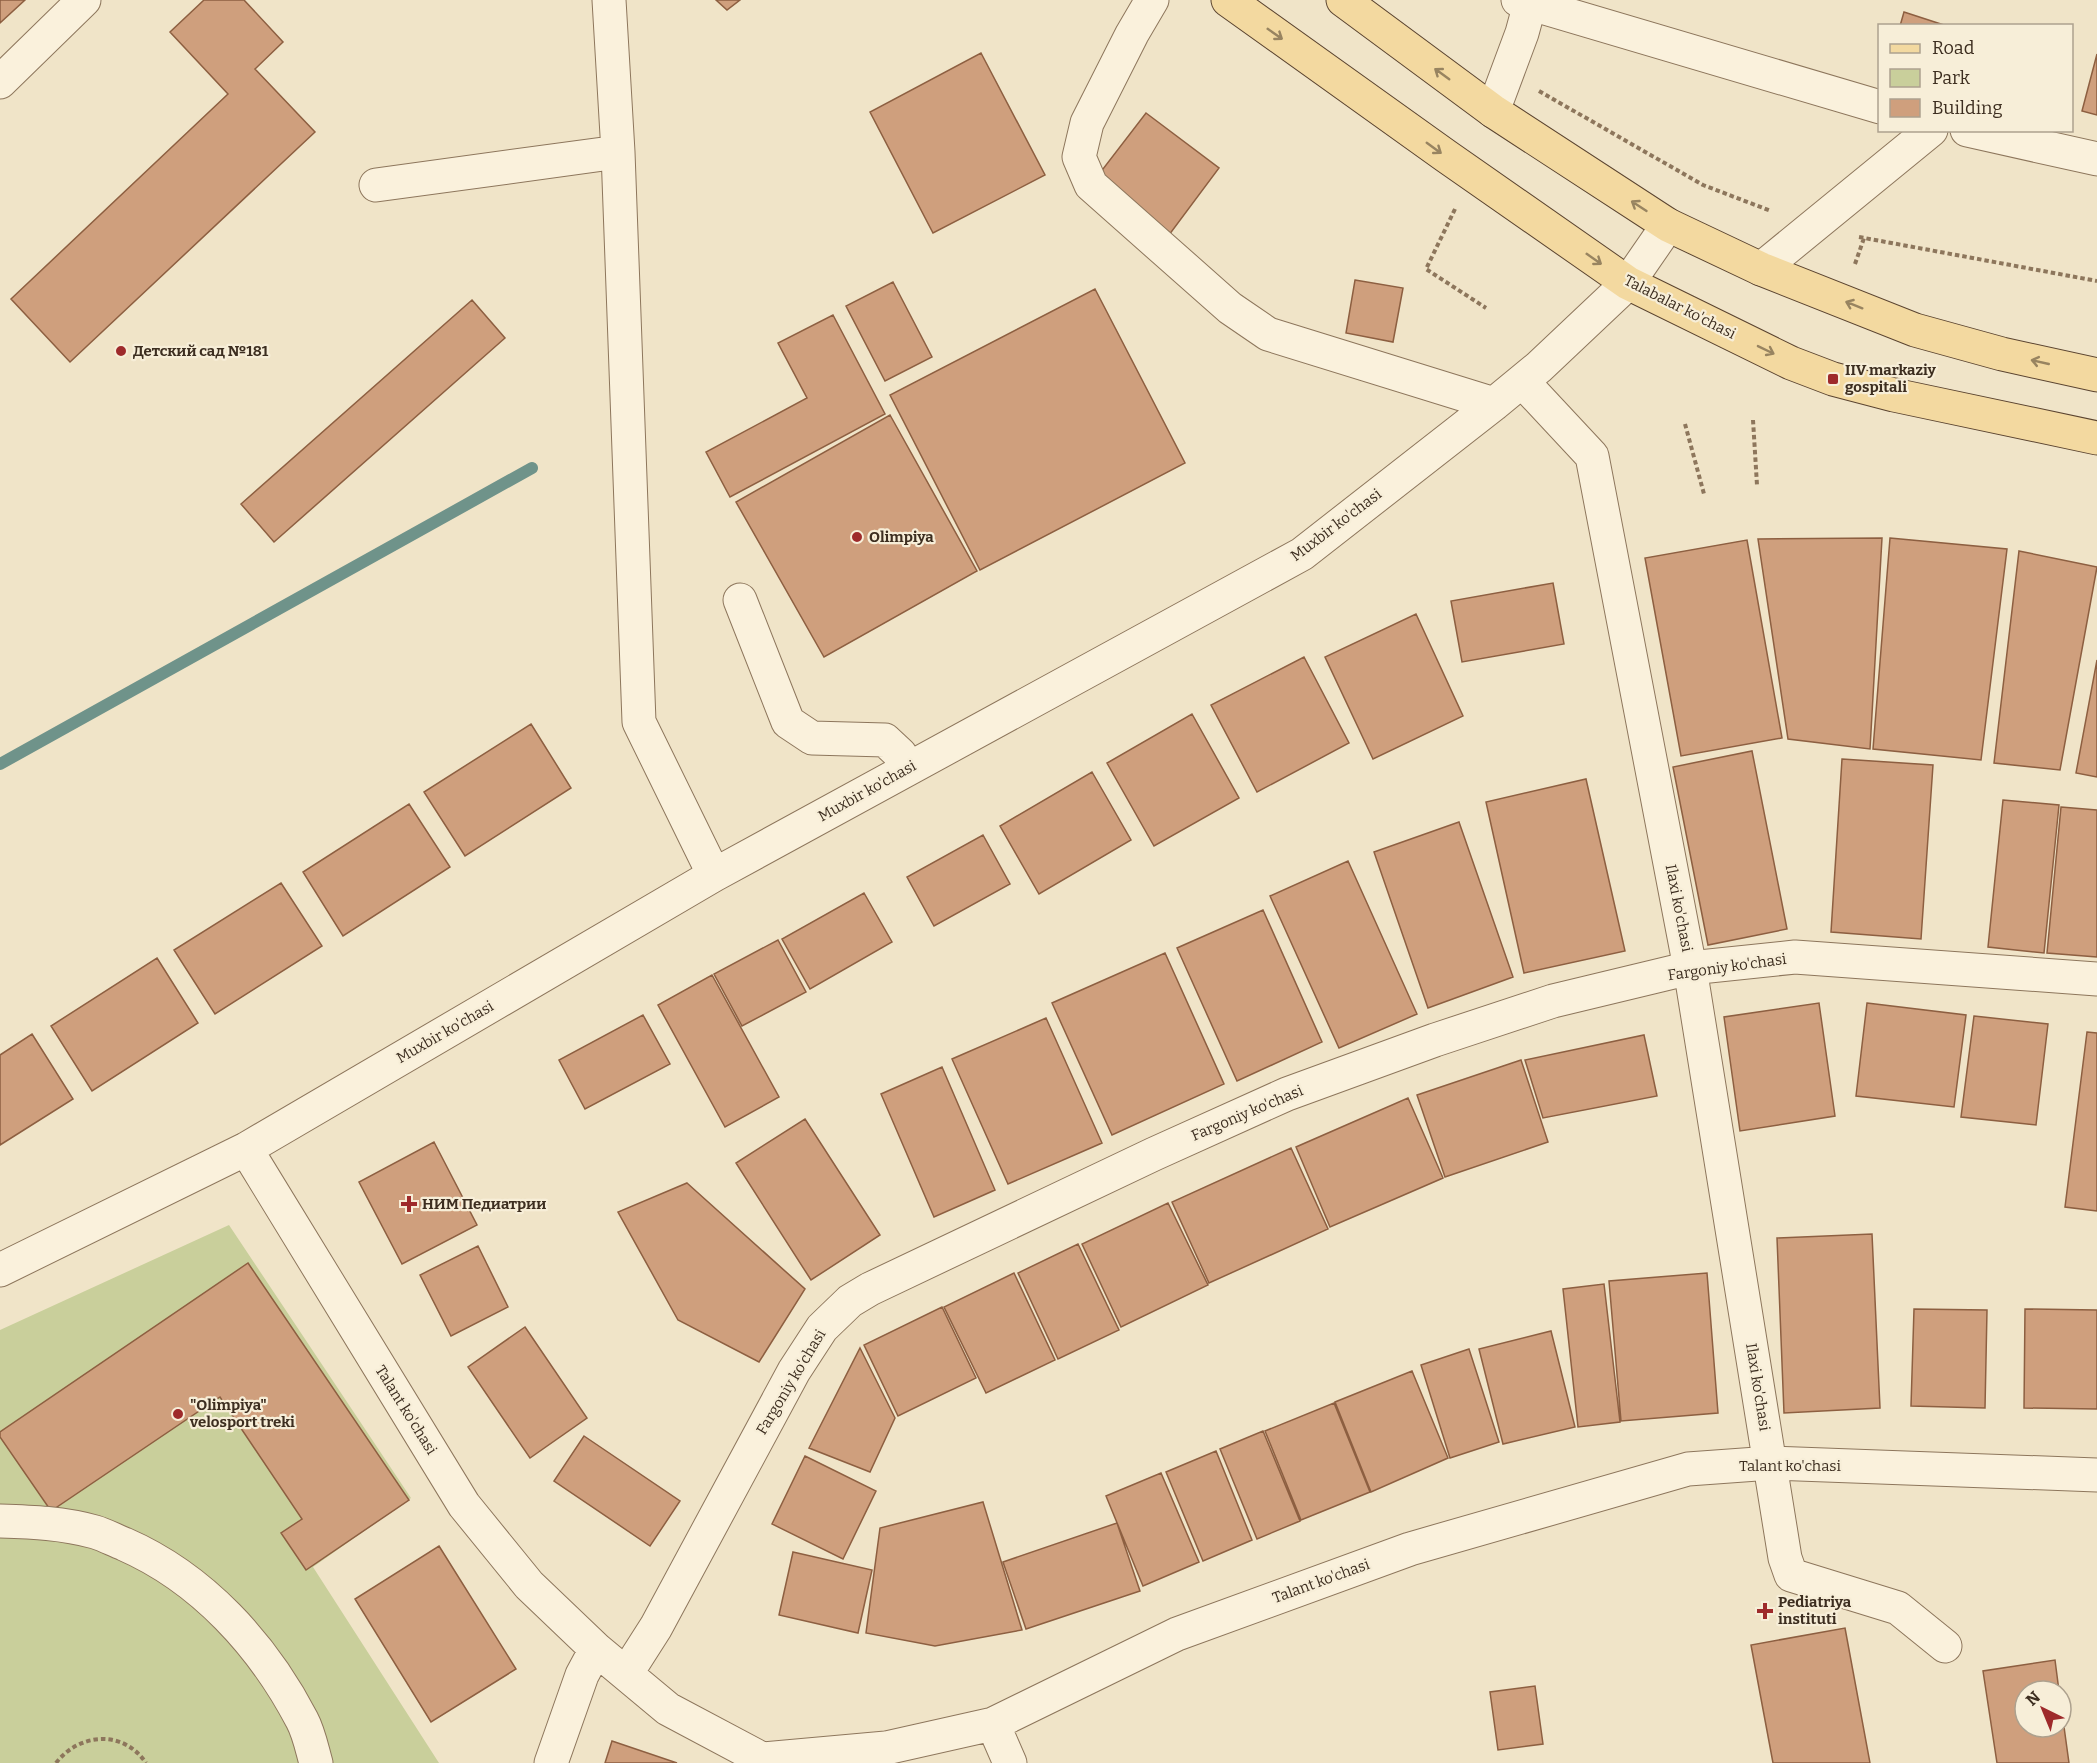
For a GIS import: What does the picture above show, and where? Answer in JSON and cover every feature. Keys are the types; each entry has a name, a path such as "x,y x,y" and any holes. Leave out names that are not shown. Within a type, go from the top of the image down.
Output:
{"main road":[{"name":"Talabalar ko'chasi","path":"1227,0 1628,283 1791,363 1833,379 1894,395 2097,438"},
{"path":"1343,0 1493,111 1668,225 1761,269 1915,330 2002,354 2097,375"}],"street":[{"path":"0,82 84,0"},
{"path":"609,0 618,152 639,722 714,875"},
{"path":"1152,0 1087,123 1079,157 1090,185 1230,308 1268,334 1494,404"},
{"path":"1493,111 1526,2 1878,106"},
{"path":"1761,269 1929,132"},
{"path":"1975,132 2095,163"},
{"path":"376,184 618,152"},
{"name":"Muxbir ko'chasi","path":"0,1270 246,1149 714,875 1302,554 1522,381 1628,283 1668,225"},
{"name":"Ilaxi ko'chasi","path":"1522,381 1592,456 1690,968 1785,1558 1791,1575 1898,1608 1945,1646"},
{"path":"740,600 788,722 812,738 885,740 900,754 907,768"},
{"name":"Fargoniy ko'chasi","path":"626,1674 656,1627 794,1371 822,1328 850,1301 870,1288 1143,1159 1287,1094 1435,1040 1553,1001 1690,968 1795,957 2097,979"},
{"name":"Talant ko'chasi","path":"246,1149 464,1505 529,1585 596,1649 668,1709 762,1759 886,1748 993,1724 1177,1634 1410,1549 1688,1469 1771,1463 2097,1475"},
{"path":"0,1521 42,1522 96,1532 150,1555 198,1589 241,1630 276,1676 303,1722 316,1763"},
{"path":"552,1763 582,1675 596,1649"},
{"path":"993,1724 1010,1763"}],"path":[{"path":"1457,206 1426,269 1486,308"},
{"path":"1856,264 1864,238"},
{"path":"1753,420 1757,485"},
{"path":"1685,424 1704,494"},
{"path":"56,1763 76,1745 84,1741 103,1738 121,1742 136,1752 146,1763"}],"green space":[{"name":"\"Olimpiya\" velosport treki","path":"229,1225 411,1498 313,1567 439,1763 0,1763 0,1330"}],"building":[{"path":"0,0 25,0 0,23"},
{"path":"204,0 244,0 283,42 255,69 315,132 70,362 11,299 228,94 170,32"},
{"path":"716,0 740,0 727,10"},
{"path":"1904,12 1941,24 1901,24"},
{"path":"981,53 1045,175 933,233 870,112"},
{"path":"2097,54 2097,115 2082,111"},
{"path":"1146,113 1219,168 1169,235 1096,178"},
{"path":"1355,280 1403,288 1393,342 1346,333"},
{"path":"893,282 932,357 885,381 846,306"},
{"path":"1095,289 1185,463 980,570 890,395"},
{"path":"472,300 505,338 274,542 241,504"},
{"path":"833,315 885,414 730,497 706,452 807,398 778,343"},
{"name":"Olimpiya","path":"890,415 977,571 824,657 736,502"},
{"path":"1882,538 1870,749 1788,739 1758,539"},
{"path":"1890,538 2007,549 1981,760 1873,749"},
{"path":"1747,540 1782,738 1681,756 1645,558"},
{"path":"2019,551 2097,567 2060,770 1994,763"},
{"path":"1553,583 1564,644 1462,662 1451,601"},
{"path":"1416,614 1463,716 1373,759 1325,657"},
{"path":"1304,657 1349,743 1257,792 1211,705"},
{"path":"2097,660 2097,777 2076,773"},
{"path":"1192,714 1239,798 1154,846 1107,763"},
{"path":"531,724 571,788 465,856 424,792"},
{"path":"1752,751 1787,929 1708,945 1673,767"},
{"path":"1842,759 1933,765 1921,939 1831,932"},
{"path":"1092,772 1131,840 1039,894 1000,826"},
{"path":"1586,779 1625,951 1524,973 1486,802"},
{"path":"2003,800 2059,805 2044,953 1988,947"},
{"path":"409,804 450,867 343,936 303,872"},
{"path":"2061,807 2097,810 2097,957 2047,953"},
{"path":"1459,822 1513,977 1428,1008 1374,852"},
{"path":"983,835 1010,884 934,926 907,877"},
{"path":"1348,861 1417,1014 1339,1048 1270,896"},
{"path":"281,883 322,946 215,1014 174,950"},
{"path":"864,893 892,942 810,989 782,939"},
{"path":"1263,910 1322,1042 1237,1081 1177,948"},
{"path":"778,940 806,992 742,1026 714,974"},
{"path":"1165,953 1224,1084 1112,1135 1052,1003"},
{"path":"157,958 198,1023 92,1091 51,1026"},
{"path":"712,975 779,1097 725,1127 658,1005"},
{"path":"1819,1003 1835,1116 1740,1131 1724,1017"},
{"path":"1867,1003 1966,1015 1954,1107 1856,1096"},
{"path":"643,1015 670,1064 585,1109 559,1060"},
{"path":"1974,1016 2048,1024 2036,1125 1961,1117"},
{"path":"1046,1018 1102,1143 1008,1184 952,1059"},
{"path":"2087,1032 2097,1033 2097,1211 2065,1207"},
{"path":"32,1034 73,1099 0,1145 0,1055"},
{"path":"1644,1035 1657,1096 1543,1118 1525,1060"},
{"path":"1521,1060 1548,1142 1445,1177 1417,1095"},
{"path":"942,1067 995,1190 934,1217 881,1094"},
{"path":"1408,1098 1443,1178 1330,1227 1296,1147"},
{"path":"805,1119 880,1235 811,1280 736,1163"},
{"path":"434,1142 477,1225 402,1264 359,1182"},
{"path":"1291,1148 1328,1229 1209,1283 1172,1202"},
{"path":"687,1183 805,1289 759,1362 678,1320 618,1212"},
{"path":"1168,1203 1208,1285 1121,1327 1082,1244"},
{"path":"1872,1234 1880,1408 1784,1413 1777,1238"},
{"path":"1078,1244 1119,1330 1058,1359 1018,1273"},
{"path":"478,1246 508,1307 451,1336 420,1275"},
{"path":"248,1263 409,1500 306,1570 281,1533 302,1519 220,1397 51,1511 0,1437 0,1432"},
{"path":"1014,1273 1055,1360 986,1393 944,1307"},
{"path":"1707,1273 1718,1413 1621,1421 1609,1281"},
{"path":"1604,1284 1620,1422 1578,1427 1563,1289"},
{"path":"942,1307 976,1378 898,1416 864,1345"},
{"path":"1914,1309 1987,1310 1985,1408 1911,1406"},
{"path":"2025,1309 2097,1310 2097,1409 2024,1408"},
{"path":"525,1327 587,1418 530,1458 468,1367"},
{"path":"1551,1331 1575,1427 1503,1444 1479,1349"},
{"path":"860,1348 895,1418 870,1472 809,1448"},
{"path":"1469,1349 1499,1442 1450,1458 1421,1365"},
{"path":"1412,1371 1448,1458 1371,1492 1335,1402"},
{"path":"1334,1403 1370,1492 1301,1520 1265,1431"},
{"path":"1263,1431 1300,1521 1257,1539 1220,1449"},
{"path":"584,1436 680,1501 650,1546 554,1481"},
{"path":"1216,1451 1252,1540 1203,1561 1166,1472"},
{"path":"805,1456 876,1491 843,1559 772,1524"},
{"path":"1161,1473 1199,1562 1143,1586 1106,1496"},
{"path":"983,1502 1022,1630 935,1646 866,1633 880,1528"},
{"path":"1117,1523 1140,1591 1026,1629 1003,1562"},
{"path":"439,1546 516,1669 431,1722 355,1599"},
{"path":"793,1552 872,1570 858,1633 779,1615"},
{"path":"1845,1628 1870,1763 1773,1763 1751,1645"},
{"path":"2055,1660 2057,1679 2013,1679 2013,1739 2066,1739 2069,1763 1997,1763 1983,1671"},
{"path":"1535,1686 1543,1744 1498,1750 1490,1692"},
{"path":"612,1741 677,1763 605,1763"}],"waterway":[{"path":"0,764 532,468"}],"place":[{"name":"Детский сад №181","path":"121,351"},
{"name":"IIV markaziy gospitali","path":"1833,379"},
{"name":"Olimpiya","path":"857,537"},
{"name":"НИМ Педиатрии","path":"409,1204"},
{"name":"\"Olimpiya\" velosport treki","path":"178,1414"},
{"name":"Pediatriya instituti","path":"1765,1611"}]}
